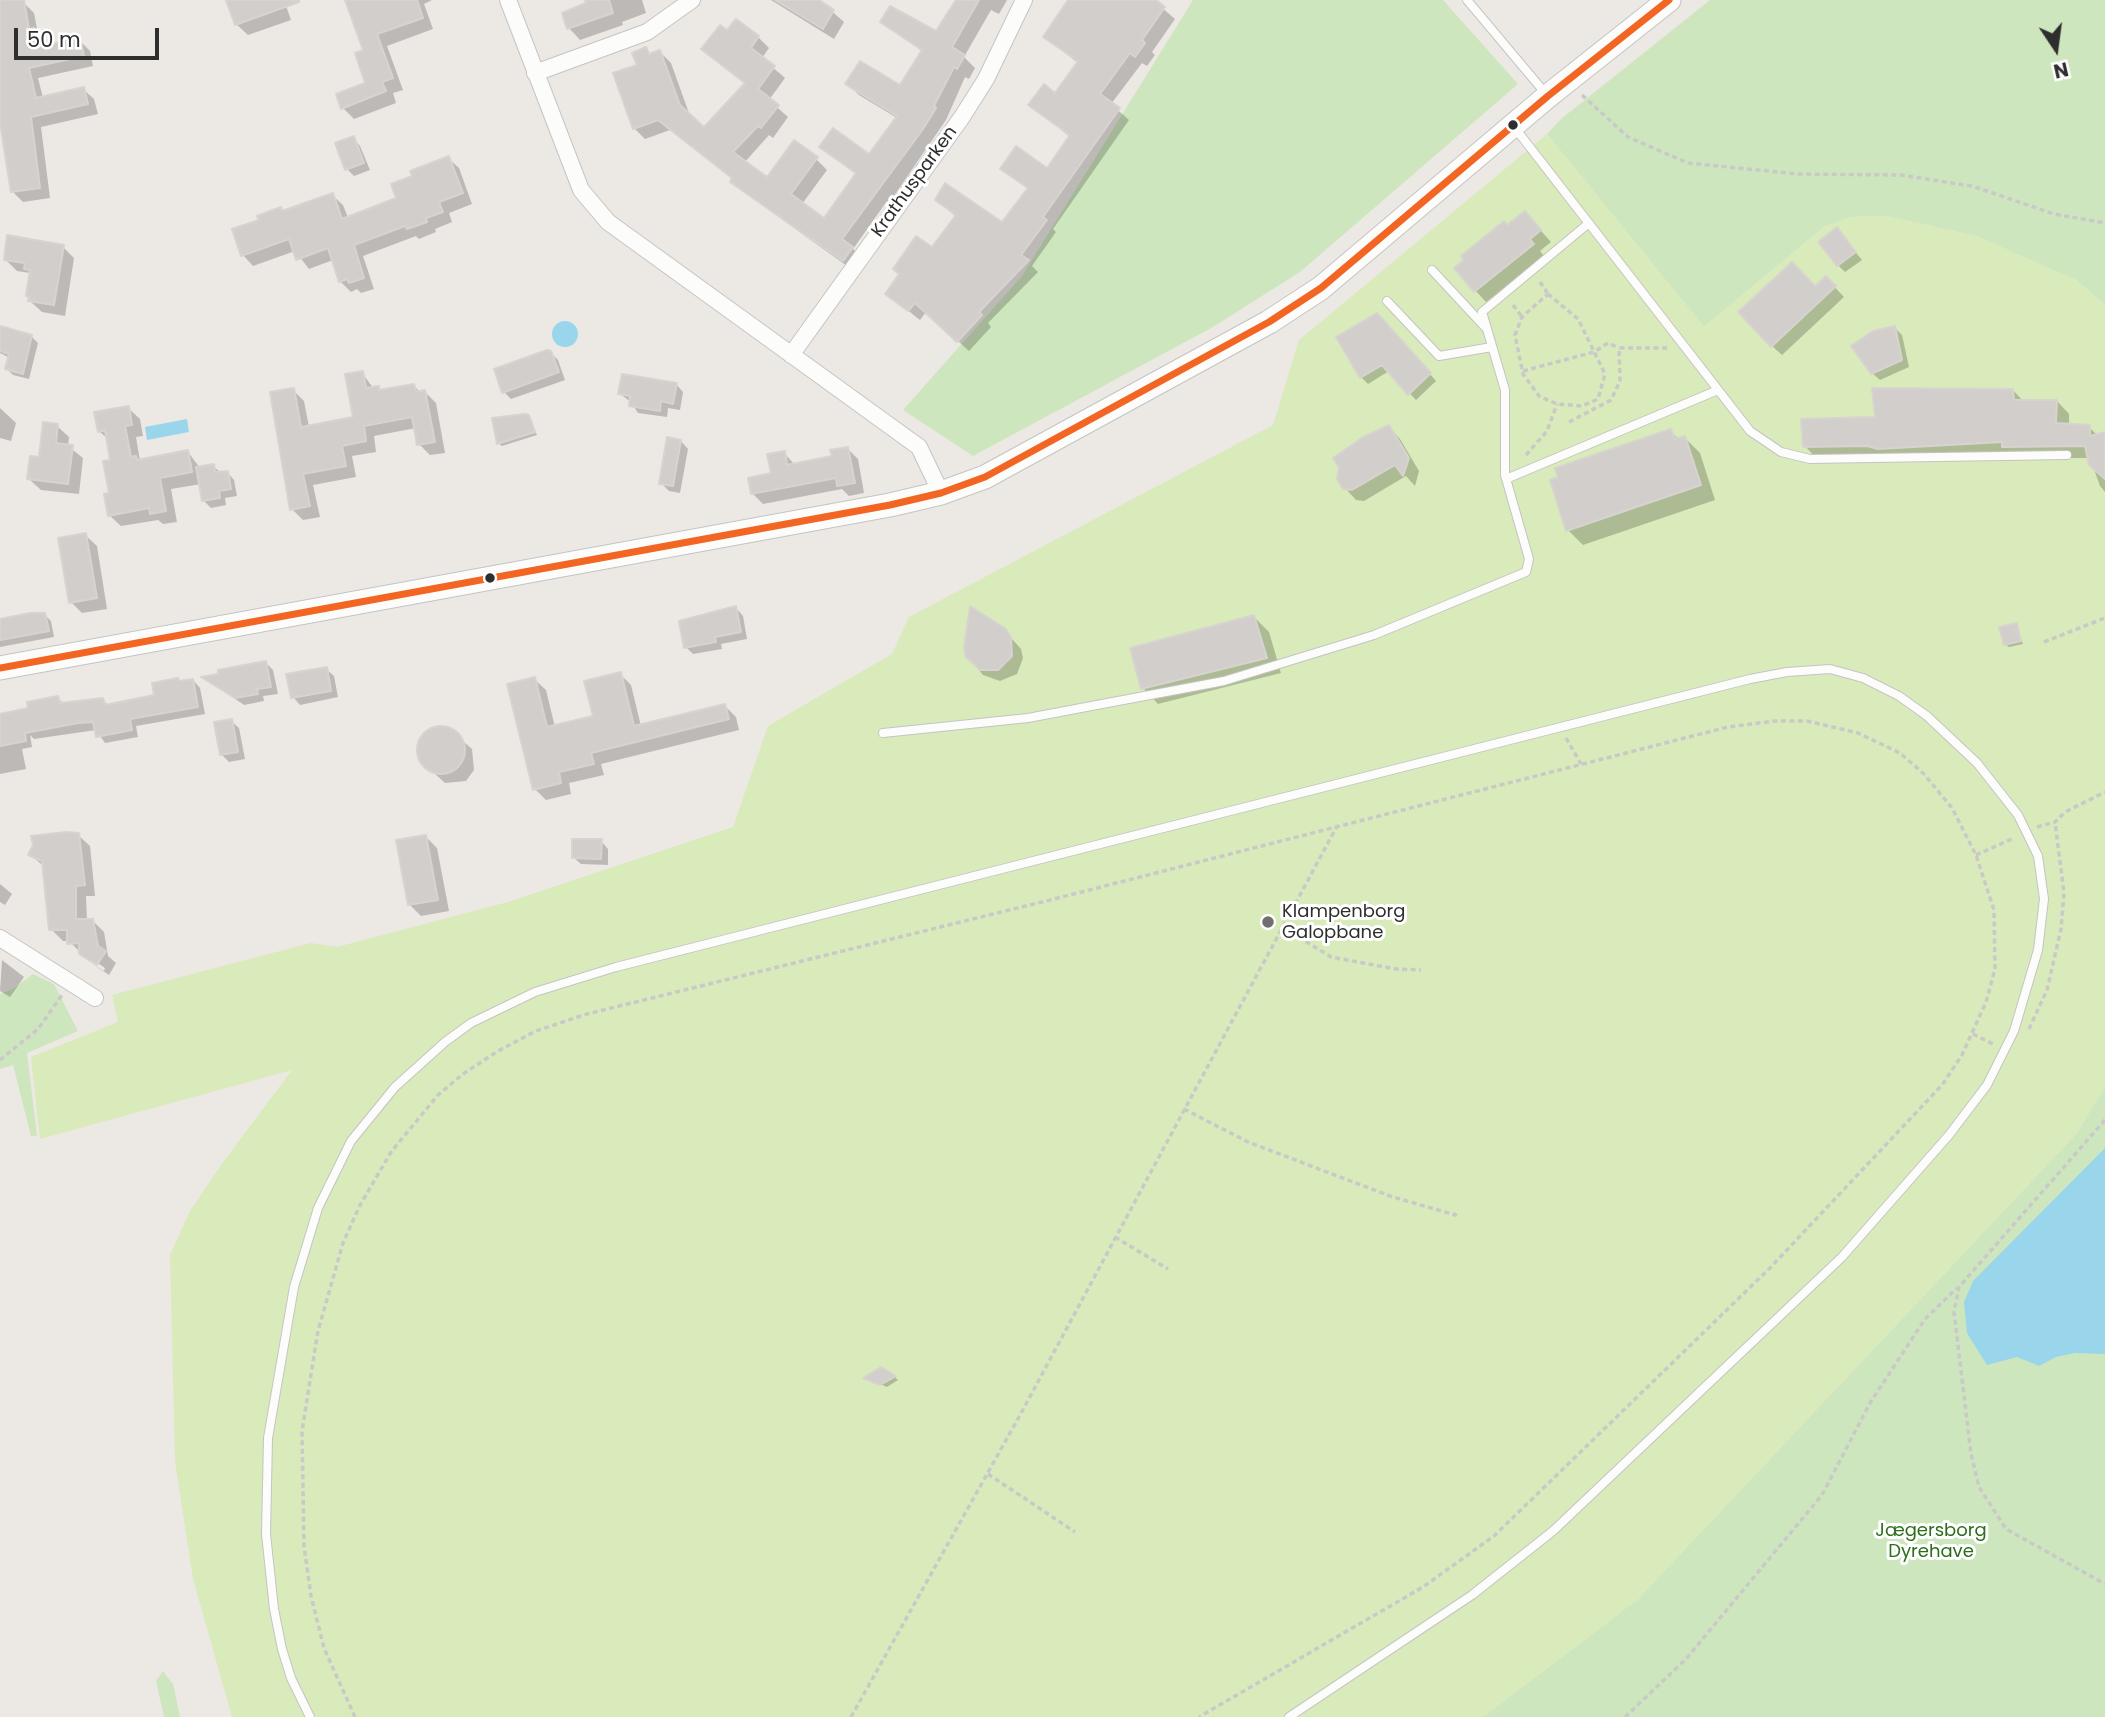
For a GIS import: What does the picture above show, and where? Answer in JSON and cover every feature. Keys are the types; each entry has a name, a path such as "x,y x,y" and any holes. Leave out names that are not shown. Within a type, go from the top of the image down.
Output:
{"street":[{"path":"508,0 581,190 608,222 919,447 942,493"},
{"path":"535,74 647,32 692,0"},
{"name":"Krathusparken","path":"791,355 962,117 986,79 1024,0"},
{"path":"0,668 890,505 942,493 985,477 1269,323 1321,288 1548,96 1669,0"},
{"path":"0,938 95,998"}],"lane":[{"path":"1467,0 1548,96"},
{"path":"1513,125 1750,431 1781,452 1811,459 2067,455"},
{"path":"883,733 1028,718 1224,681 1374,635 1526,572 1529,559 1506,477 1505,390 1482,312 1589,223"},
{"path":"1432,270 1486,327"},
{"path":"1387,301 1439,356 1492,347"},
{"path":"1506,477 1718,390"},
{"path":"310,1717 291,1678 282,1650 274,1609 266,1534 268,1438 286,1324 304,1248 317,1208 351,1141 395,1087 445,1042 490,1012 520,998 616,967 1750,679 1808,669 1849,673 1899,696 1927,716 1977,763 2008,800 2033,842 2044,899 2038,950 2014,1031 1987,1084 1949,1135 1842,1257 1553,1531 1472,1595 1289,1717"}],"path":[{"path":"1567,81 1628,137 1688,163 1798,174 1900,175 1972,186 2054,214 2105,223"},
{"path":"1548,294 1578,319 1594,352 1605,374 1598,399 1582,405 1557,404 1539,396 1522,371 1515,335 1522,317 1548,294"},
{"path":"1522,371 1594,352 1608,343 1619,348 1685,347"},
{"path":"1569,422 1611,400 1620,381 1619,348"},
{"path":"1506,477 1548,431 1557,404"},
{"path":"2044,642 2105,618"},
{"path":"355,1717 333,1674 311,1596 302,1496 305,1403 321,1316 343,1243 369,1189 391,1152 438,1096 463,1074 498,1051 536,1031 568,1019 1728,727 1775,721 1829,725 1858,733 1900,753 1943,794 1965,830 1985,877 1994,910 1996,951 1993,976 1979,1020 1954,1070 1930,1101 1770,1269 1519,1514 1432,1582 1199,1717"},
{"path":"1561,727 1581,764"},
{"path":"2055,821 2065,812 2105,792"},
{"path":"851,1717 988,1474 1337,826"},
{"path":"1284,928 1331,957 1396,969 1421,970"},
{"path":"0,1060 38,1029 71,982"},
{"path":"1184,1109 1248,1142 1390,1196 1455,1215 1458,1210"},
{"path":"1625,1717 1686,1659 1822,1495 1870,1403 1925,1319 1959,1287 2105,1120"},
{"path":"1115,1237 1168,1269"},
{"path":"1959,1287 1954,1312 1971,1454 1979,1487 2006,1529 2105,1584"},
{"path":"988,1474 1075,1532"}],"green space":[{"path":"1193,0 1443,0 1518,84 1300,272 1213,327 973,456 903,410 1022,276"},
{"path":"1710,0 2105,0 2105,305 2076,280 1976,236 1886,216 1851,217 1824,227 1704,327 1547,134 1561,119"},
{"name":"Klampenborg Galopbane","path":"1547,134 1704,327 1824,227 1851,217 1886,216 1976,236 2076,280 2105,305 2105,1087 2076,1134 1638,1599 1483,1717 232,1717 193,1579 175,1461 170,1255 190,1211 292,1070 40,1139 31,1057 118,1022 112,995 311,943 337,947 508,902 733,827 768,726 892,654 909,617 1273,425 1299,340"},
{"path":"33,974 54,984 78,1031 27,1053 37,1136 31,1136 13,1065 0,1069 0,994 13,989"},
{"name":"Jægersborg Dyrehave","path":"2105,1087 2105,1717 1483,1717 1638,1599 2076,1134"},
{"path":"163,1671 173,1684 180,1717 164,1717 156,1681"}],"water":[{"path":"565,321 575,324 578,334 575,344 565,347 555,344 552,334 555,324"},
{"path":"187,419 189,432 147,440 145,427"},
{"path":"2105,1148 2105,1354 2075,1353 2056,1357 2039,1366 2017,1357 1987,1365 1967,1333 1964,1302 1973,1281"}],"building":[{"path":"0,0 24,0 29,29 34,28 38,47 80,38 84,56 29,68 36,98 84,87 88,104 31,117 40,188 11,192 0,123"},
{"path":"226,0 299,0 299,2 235,25"},
{"path":"345,0 417,0 423,18 377,34 393,78 382,82 386,91 341,109 336,94 365,83 355,53 363,50"},
{"path":"585,0 609,0 613,13 567,29 562,13 586,3"},
{"path":"775,0 819,0 834,10 823,29"},
{"path":"956,0 979,0 952,47 965,55 957,69 954,67 934,106 936,108 923,129 842,239 853,247 843,261 730,182 732,178 658,120 633,129 613,73 637,65 632,53 646,47 649,54 660,50 680,105 704,127 745,83 701,49 720,25 727,30 736,19 759,36 751,48 775,66 758,89 779,105 761,128 758,126 733,152 767,177 794,140 818,157 791,194 824,218 856,173 819,147 833,128 869,154 897,116 845,84 860,61 900,85 922,50 880,22 890,6 936,31"},
{"path":"1068,0 1156,0 1165,7 1142,40 1145,43 1135,57 1130,53 1100,94 1120,108 1043,217 1047,220 1021,255 1029,260 979,312 982,315 957,342 915,303 908,311 885,294 899,274 893,269 916,236 932,247 956,215 935,200 945,183 1002,222 1028,188 1000,169 1016,146 1047,168 1070,135 1028,105 1044,84 1055,93 1078,61 1043,37"},
{"path":"354,136 364,163 345,170 335,143"},
{"path":"449,156 463,193 439,202 443,212 426,218 427,222 407,229 405,226 354,245 364,278 349,283 347,279 339,282 328,248 296,260 289,239 241,256 232,229 259,220 257,216 281,207 282,211 333,193 342,219 396,198 391,184 412,176 410,171"},
{"path":"1525,211 1541,230 1530,239 1534,244 1474,292 1454,268 1464,260 1461,256 1504,221 1507,225"},
{"path":"1837,227 1856,252 1837,266 1818,242"},
{"path":"7,235 64,245 54,305 28,301 29,297 26,296 30,270 24,269 25,263 4,260"},
{"path":"1792,262 1815,286 1826,276 1836,286 1771,347 1738,312"},
{"path":"1377,313 1431,373 1408,395 1382,365 1360,378 1336,337"},
{"path":"0,326 32,335 23,374 5,369 9,354 0,351"},
{"path":"1895,326 1902,360 1871,374 1851,346 1873,331"},
{"path":"547,350 551,351 559,372 502,393 494,369"},
{"path":"363,371 366,388 379,386 379,390 414,384 416,392 425,390 435,442 417,445 412,417 364,426 366,441 342,446 346,466 303,474 310,506 290,510 270,392 294,388 301,427 353,417 345,374"},
{"path":"622,374 677,383 673,404 661,401 660,411 629,406 630,396 618,394"},
{"path":"1872,388 2013,389 2014,400 2057,400 2056,423 2090,425 2090,436 2105,432 2105,479 2089,465 2085,446 2002,447 2002,442 1878,449 1867,446 1803,447 1801,419 1875,417"},
{"path":"129,406 132,425 125,426 131,457 136,456 137,460 188,450 192,472 160,478 166,511 150,514 149,508 108,516 104,494 109,493 103,461 110,460 105,430 98,432 94,412"},
{"path":"529,415 535,432 497,444 492,418"},
{"path":"43,422 58,424 56,443 73,445 68,484 27,479 30,456 39,457"},
{"path":"1389,425 1409,458 1403,476 1395,465 1352,490 1343,489 1337,479 1339,468 1333,458 1363,437"},
{"path":"1671,429 1675,439 1685,436 1701,485 1566,531 1550,480 1558,477 1555,468"},
{"path":"667,437 681,440 673,486 659,484"},
{"path":"848,447 855,483 837,486 836,478 751,494 748,478 771,473 767,454 785,451 787,465 832,456 830,450"},
{"path":"214,464 215,472 228,471 231,489 219,491 220,498 202,501 196,467"},
{"path":"86,533 97,598 69,603 58,538"},
{"path":"736,606 741,632 715,637 716,642 684,648 679,621"},
{"path":"970,606 1006,629 1011,637 1012,656 998,670 980,670 966,657 964,648"},
{"path":"45,613 49,631 0,640 0,619"},
{"path":"1254,615 1267,658 1141,689 1130,648"},
{"path":"2017,623 2021,641 2004,645 1999,627"},
{"path":"266,661 271,687 257,689 258,694 235,698 201,677 218,674 218,670"},
{"path":"327,667 331,691 291,698 286,674"},
{"path":"621,672 634,726 725,704 729,719 591,753 594,764 559,772 561,783 533,790 507,684 535,677 547,727 593,716 584,681"},
{"path":"178,678 179,681 193,679 198,707 130,719 132,730 96,737 93,722 78,723 25,733 26,741 0,746 0,714 28,708 27,702 58,696 60,703 103,698 105,705 154,695 152,683"},
{"path":"232,719 238,752 220,755 214,722"},
{"path":"441,726 458,733 465,750 458,767 441,774 424,767 417,750 424,733"},
{"path":"79,833 85,885 76,886 76,919 93,919 98,946 106,951 97,965 79,954 79,943 67,944 67,930 49,930 42,861 28,855 33,845 31,836"},
{"path":"426,835 438,900 408,905 396,840"},
{"path":"572,839 602,839 601,859 572,858"},
{"path":"881,1367 896,1376 880,1385 863,1378"}],"transit line":[{"path":"0,668 890,505 941,493 985,477 1269,322 1321,288 1548,96 1669,0"}],"place":[{"name":"Klampenborg Galopbane","path":"1268,922"}]}
